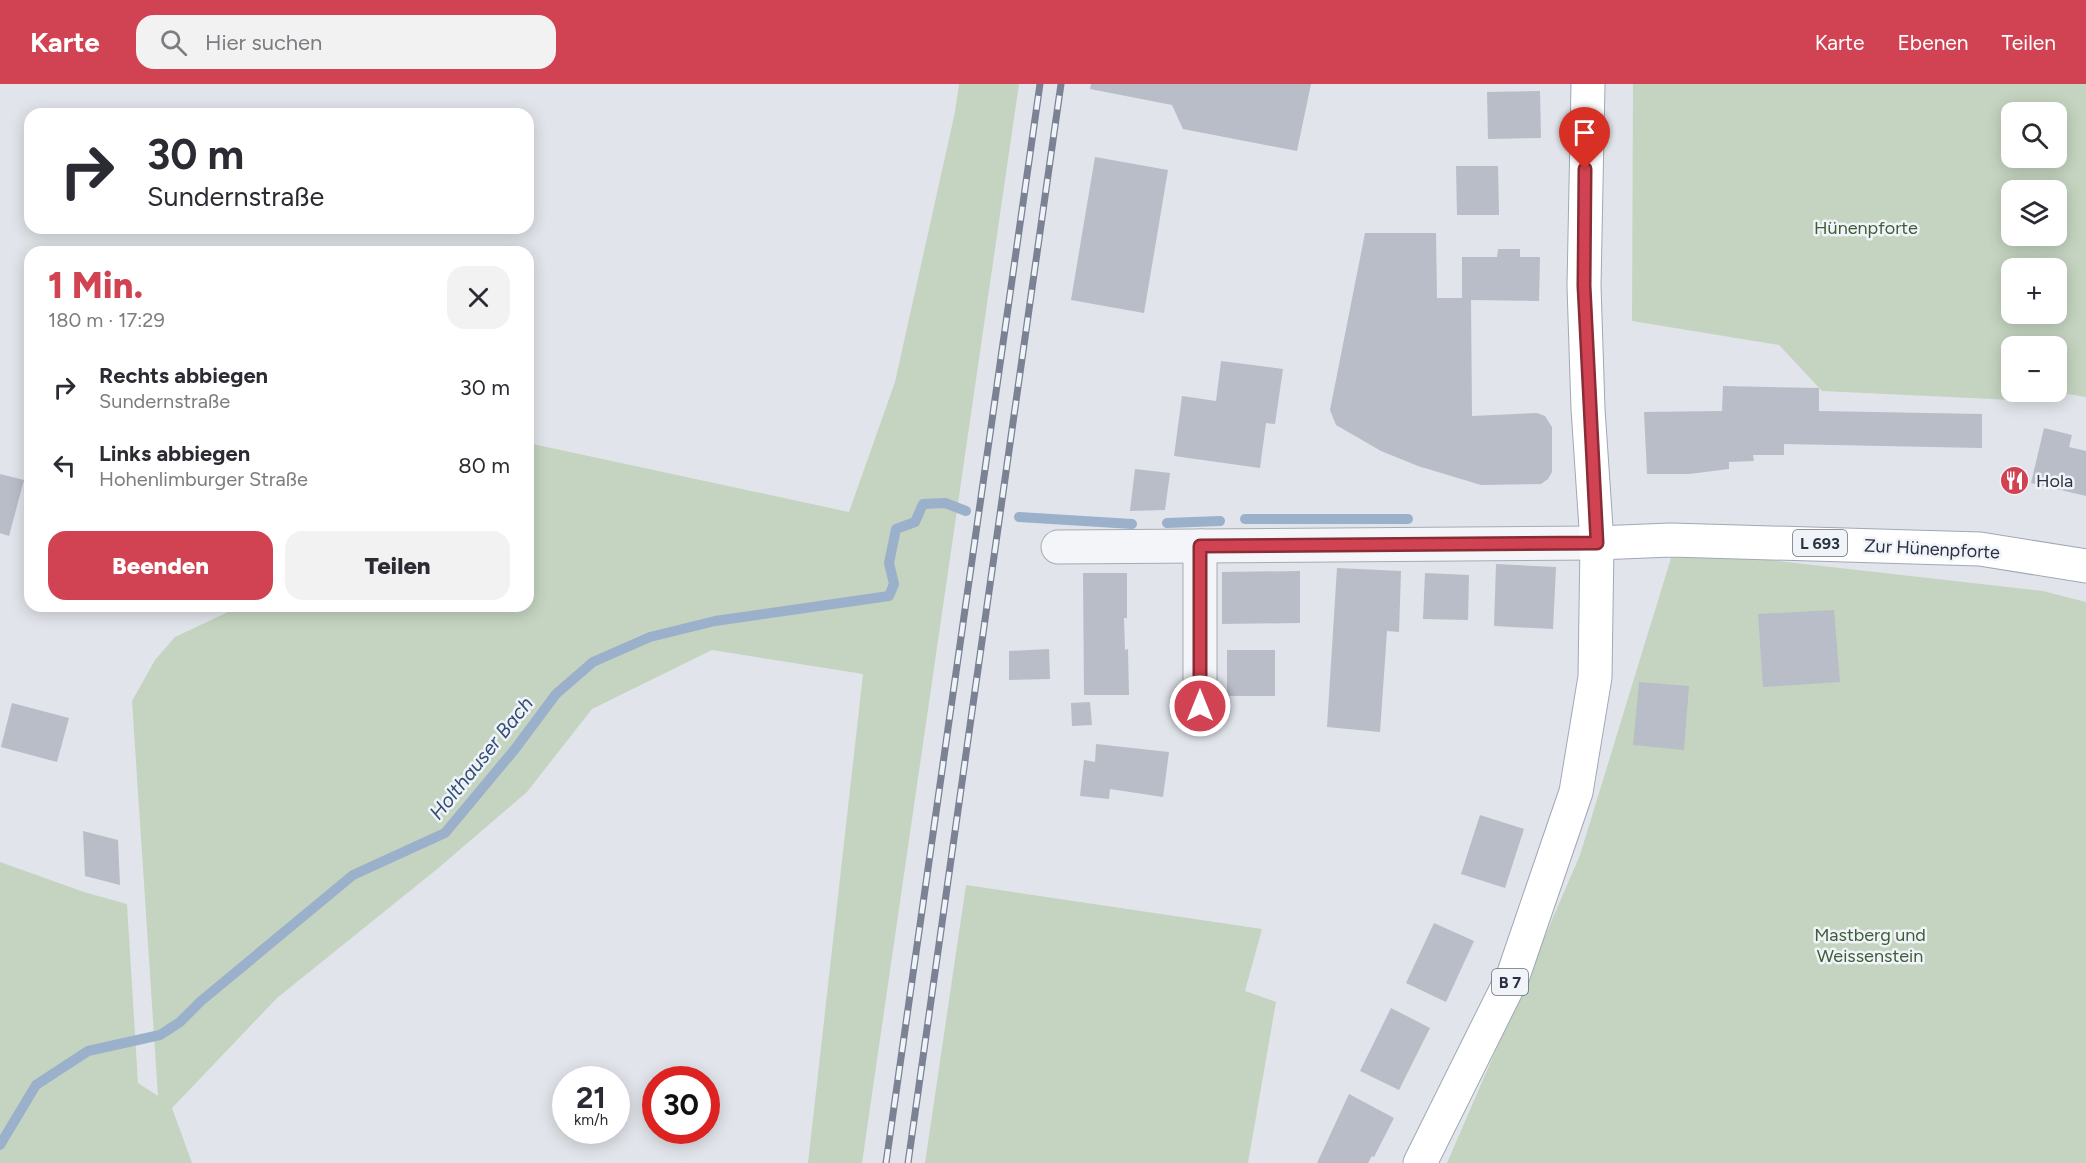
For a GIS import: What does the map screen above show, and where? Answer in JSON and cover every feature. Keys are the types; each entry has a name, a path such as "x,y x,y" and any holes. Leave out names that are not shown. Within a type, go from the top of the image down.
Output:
{"main road":[{"name":"B 7","path":"1420,1163 1513,976 1576,792 1595,677 1597,543 1584,286 1588,84"},
{"name":"Zur Hünenpforte","path":"1597,543 1671,540 1980,549 2086,566"}],"street":[{"path":"1058,547 1597,543"},
{"path":"1200,546 1200,706"}],"green space":[{"path":"959,84 1019,84 862,1163 808,1163 863,674 712,650 592,709 527,792 436,870 277,998 172,1108 192,1163 0,1163 0,862 84,892 127,904 138,1083 158,1096 132,701 155,660 175,637 228,612 534,612 534,444 849,512 895,382 955,112"},
{"name":"Hünenpforte","path":"1633,84 2086,84 2086,397 2067,394 2067,336 2001,336 2001,399 1822,391 1779,345 1632,321"},
{"name":"Mastberg und Weissenstein","path":"1733,556 2043,591 2086,602 2086,1163 1447,1163 1580,855 1671,558"},
{"path":"966,885 1262,929 1245,991 1276,1002 1248,1163 925,1163"}],"building":[{"path":"1091,84 1311,84 1297,151 1183,129 1172,105 1090,89"},
{"path":"1540,91 1541,138 1488,139 1487,92"},
{"path":"1095,157 1168,170 1144,313 1071,300"},
{"path":"1456,166 1498,166 1499,215 1457,215"},
{"path":"1365,233 1436,233 1437,298 1462,298 1462,257 1497,257 1498,249 1520,249 1520,257 1540,257 1539,301 1471,300 1472,416 1537,413 1545,416 1552,427 1552,472 1548,479 1541,484 1481,485 1418,466 1381,451 1336,425 1330,410"},
{"path":"1221,361 1283,369 1275,424 1266,423 1260,468 1174,456 1182,396 1216,401"},
{"path":"1723,386 1819,388 1819,411 1982,414 1982,448 1784,444 1784,455 1753,455 1754,461 1729,462 1729,469 1689,474 1647,474 1644,412 1722,411"},
{"path":"2044,428 2072,435 2069,447 2086,451 2086,496 2031,483"},
{"path":"1135,469 1170,473 1165,510 1130,511"},
{"path":"0,474 24,480 9,536 0,533"},
{"path":"1496,564 1556,567 1553,629 1494,626"},
{"path":"1337,568 1401,571 1399,632 1387,631 1380,732 1327,727"},
{"path":"1300,571 1300,623 1222,624 1222,572"},
{"path":"1083,573 1127,573 1127,618 1124,618 1125,650 1128,649 1129,695 1084,695"},
{"path":"1425,573 1469,575 1468,620 1423,619"},
{"path":"1834,610 1840,682 1763,687 1758,614"},
{"path":"1049,649 1050,679 1009,680 1009,651"},
{"path":"1227,650 1275,650 1275,696 1227,696"},
{"path":"1639,682 1689,686 1684,750 1633,745"},
{"path":"1090,702 1092,725 1072,726 1071,703"},
{"path":"12,703 69,718 57,762 1,747"},
{"path":"1096,744 1169,752 1163,797 1110,789 1109,799 1080,796 1084,760 1095,762"},
{"path":"1480,815 1524,829 1505,888 1461,874"},
{"path":"83,831 118,840 120,885 85,876"},
{"path":"1434,923 1474,941 1446,1002 1406,983"},
{"path":"1391,1008 1430,1028 1399,1090 1360,1071"},
{"path":"1349,1094 1394,1118 1374,1157 1372,1156 1368,1163 1317,1163"}],"waterway":[{"name":"Holthauser Bach","path":"0,1145 36,1085 88,1051 160,1035 180,1022 201,1001 353,875 445,833 515,749 556,694 593,662 650,637 715,621 889,596 894,584 889,563 896,529 915,522 923,504 945,503 966,511"},
{"name":"Holthauser Bach","path":"1019,517 1132,524"},
{"name":"Holthauser Bach","path":"1245,519 1408,519"},
{"name":"Holthauser Bach","path":"1167,523 1220,521"}],"railway":[{"path":"886,1163 1040,84"},
{"path":"908,1163 1061,84"}],"place":[{"name":"Hola","path":"2015,481"}],"route":[{"path":"1200,706 1200,546 1597,543 1588,409 1584,286 1585,169"}]}
